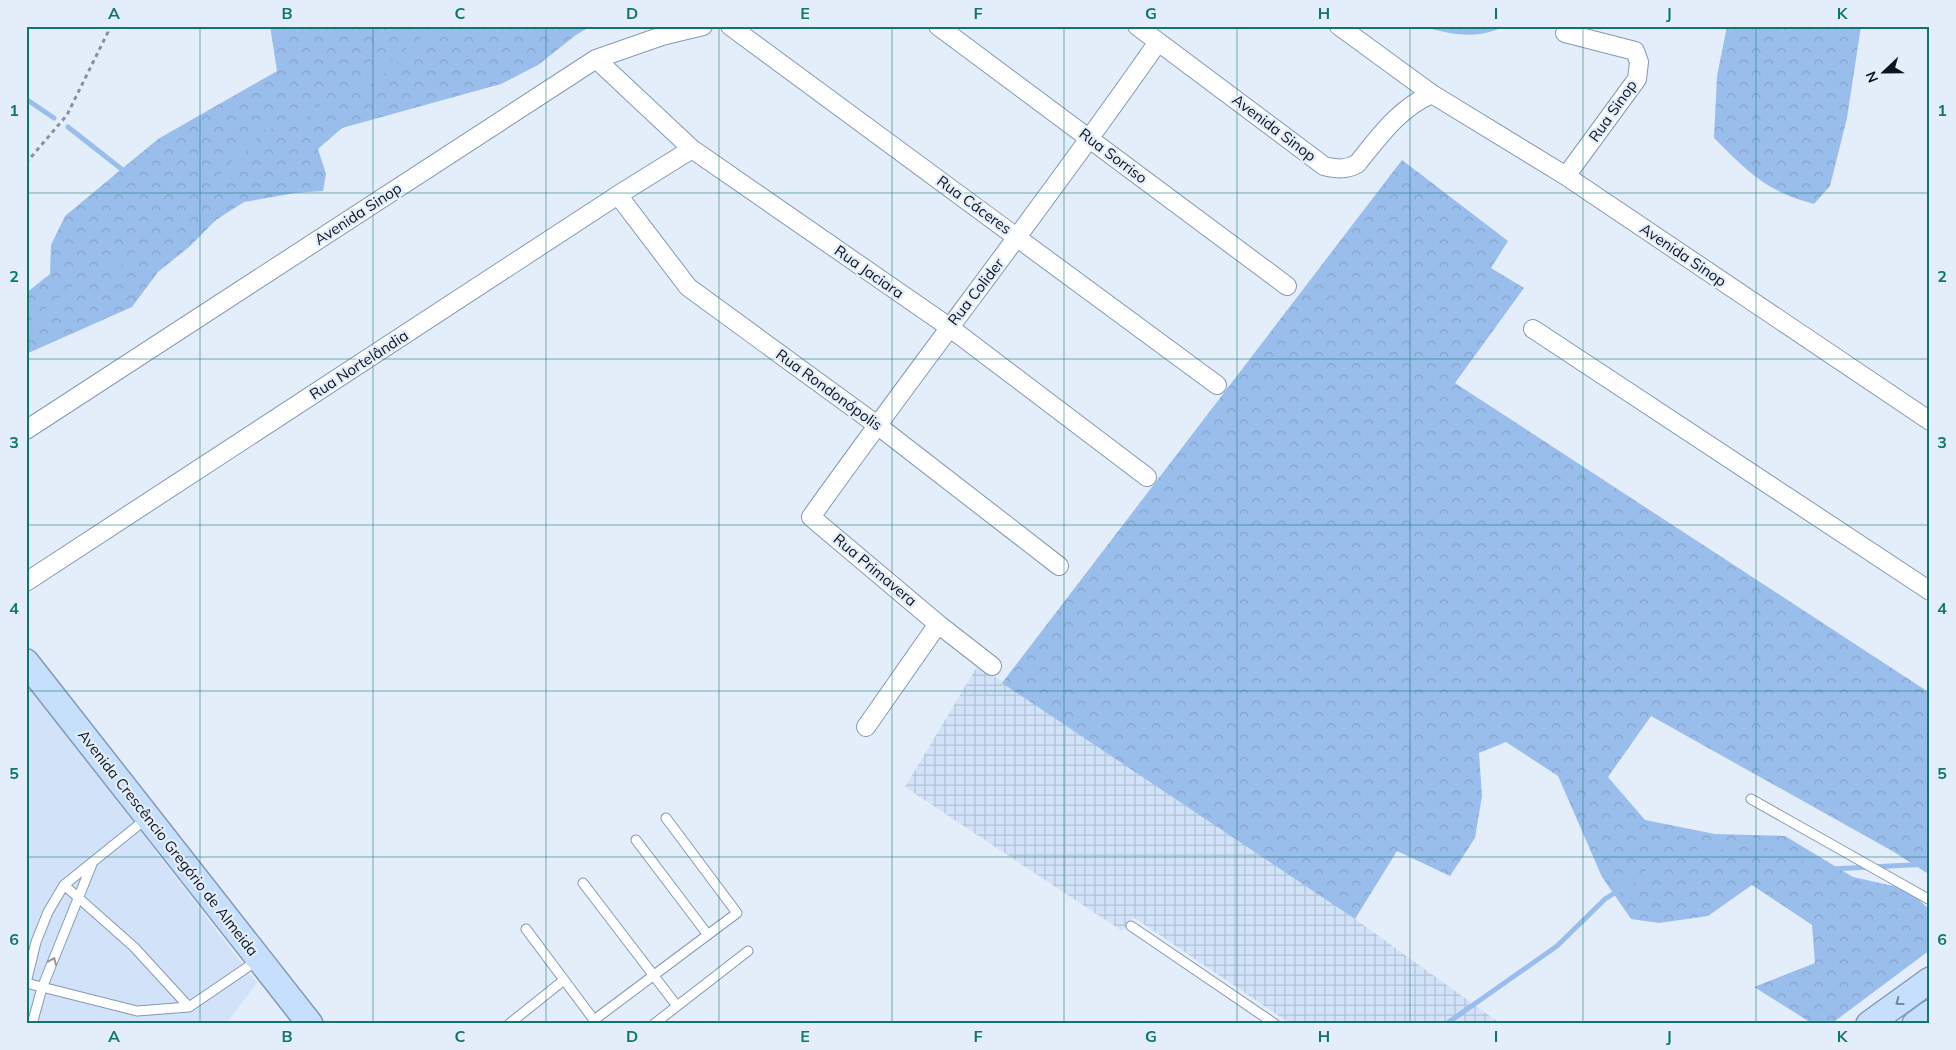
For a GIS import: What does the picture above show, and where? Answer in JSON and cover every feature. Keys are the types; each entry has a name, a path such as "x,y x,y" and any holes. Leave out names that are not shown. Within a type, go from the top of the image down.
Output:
{"street":[{"name":"Avenida Sinop","path":"26,430 596,60 662,36 703,26"},
{"name":"Rua Cáceres","path":"730,26 1217,385"},
{"name":"Rua Sorriso","path":"938,26 1286,286"},
{"name":"Avenida Sinop","path":"1137,26 1324,166 1336,169 1351,167 1357,164 1400,113 1410,105 1432,94"},
{"name":"Avenida Sinop","path":"1339,26 1432,94 1566,176 1929,419"},
{"name":"Rua Sinop","path":"1565,33 1635,51 1639,62 1637,79 1566,176"},
{"name":"Rua Colider","path":"811,517 948,327 1091,139 1158,42"},
{"name":"Rua Jaciara","path":"596,60 692,149 948,327 1147,477"},
{"name":"Rua Nortelândia","path":"26,582 618,195 692,149"},
{"name":"Rua Rondonópolis","path":"618,195 688,287 877,425 1059,566"},
{"path":"1534,329 1930,591"},
{"name":"Rua Primavera","path":"811,517 938,624 992,666"},
{"path":"866,727 938,624"},
{"name":"Avenida Crescêncio Gregório de Almeida","path":"26,662 310,1024"},
{"path":"1869,1024 1930,980"},
{"path":"1915,1024 1930,1013"}],"lane":[{"path":"1750,800 1930,900"},
{"path":"148,817 64,885 48,912 36,942 26,983 137,1012 189,1006 260,960"},
{"path":"526,929 594,1020 737,913 666,818"},
{"path":"636,840 708,935"},
{"path":"32,1024 42,988 92,864"},
{"path":"583,883 677,1006"},
{"path":"64,885 134,947 189,1006"},
{"path":"1132,926 1275,1024"},
{"path":"26,940 36,942"},
{"path":"654,1024 748,951"},
{"path":"508,1024 564,980"}],"path":[{"path":"26,163 67,115 108,32 107,26"}],"shaded area":[{"path":"978,665 1355,919 1501,1024 1291,1024 1133,917 1122,931 905,787"},
{"path":"26,683 257,983 226,1024 26,1024"}],"green space":[{"path":"270,26 591,26 576,35 538,65 501,84 342,128 318,149 326,174 323,191 295,193 244,202 216,220 189,247 158,272 132,307 26,354 26,293 50,274 51,245 65,216 158,139 277,71"},
{"path":"1419,26 1506,26 1494,31 1462,35"},
{"path":"1727,26 1861,26 1847,118 1830,186 1814,204 1771,187 1748,171 1714,138 1717,76"},
{"path":"1402,160 1508,241 1491,268 1524,288 1455,383 1930,693 1930,875 1894,852 1651,716 1608,777 1645,820 1715,834 1785,836 1853,877 1907,889 1930,910 1930,950 1831,1024 1813,1024 1754,987 1815,963 1812,925 1752,885 1708,916 1659,923 1631,919 1602,877 1558,776 1506,742 1479,753 1482,796 1475,838 1450,876 1397,851 1355,919 1002,683"}],"waterway":[{"path":"26,327 82,282 136,255 183,224 262,128 298,119 366,85 438,26"},
{"path":"26,99 54,118"},
{"path":"68,127 138,182 183,224"},
{"path":"1446,1024 1557,946 1605,899 1670,858 1753,840 1831,869 1930,864"}]}
